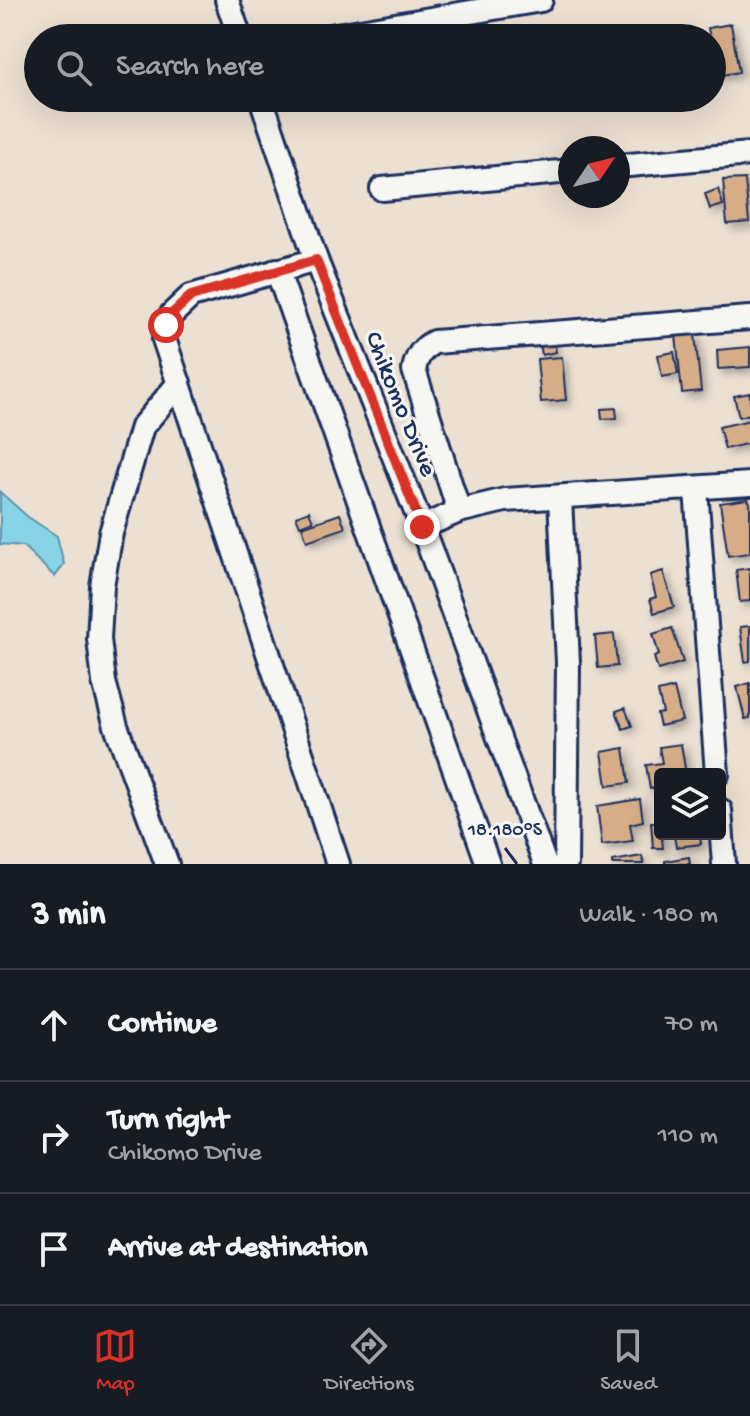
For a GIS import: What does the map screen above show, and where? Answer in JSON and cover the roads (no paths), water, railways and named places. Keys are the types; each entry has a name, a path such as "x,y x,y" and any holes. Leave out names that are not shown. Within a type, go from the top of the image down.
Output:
{"street":[{"path":"227,0 235,24"},
{"path":"401,24 541,0"},
{"name":"Chikomo Drive","path":"266,112 316,260 422,527 545,864"},
{"path":"630,165 750,154"},
{"path":"382,189 558,172"},
{"path":"316,260 191,296 172,314 164,339 338,864"},
{"path":"277,270 488,864"},
{"path":"459,511 414,370 415,361 425,346 434,342 750,318"},
{"path":"167,864 116,726 104,682 99,639 102,586 111,533 142,427 179,383"},
{"path":"422,527 459,511 505,500 750,484"},
{"path":"696,489 717,768"},
{"path":"560,498 568,663 566,864"},
{"path":"722,840 724,864"}],"water":[{"path":"0,492 28,517 57,536 64,564 55,577 23,546 0,544"}]}
